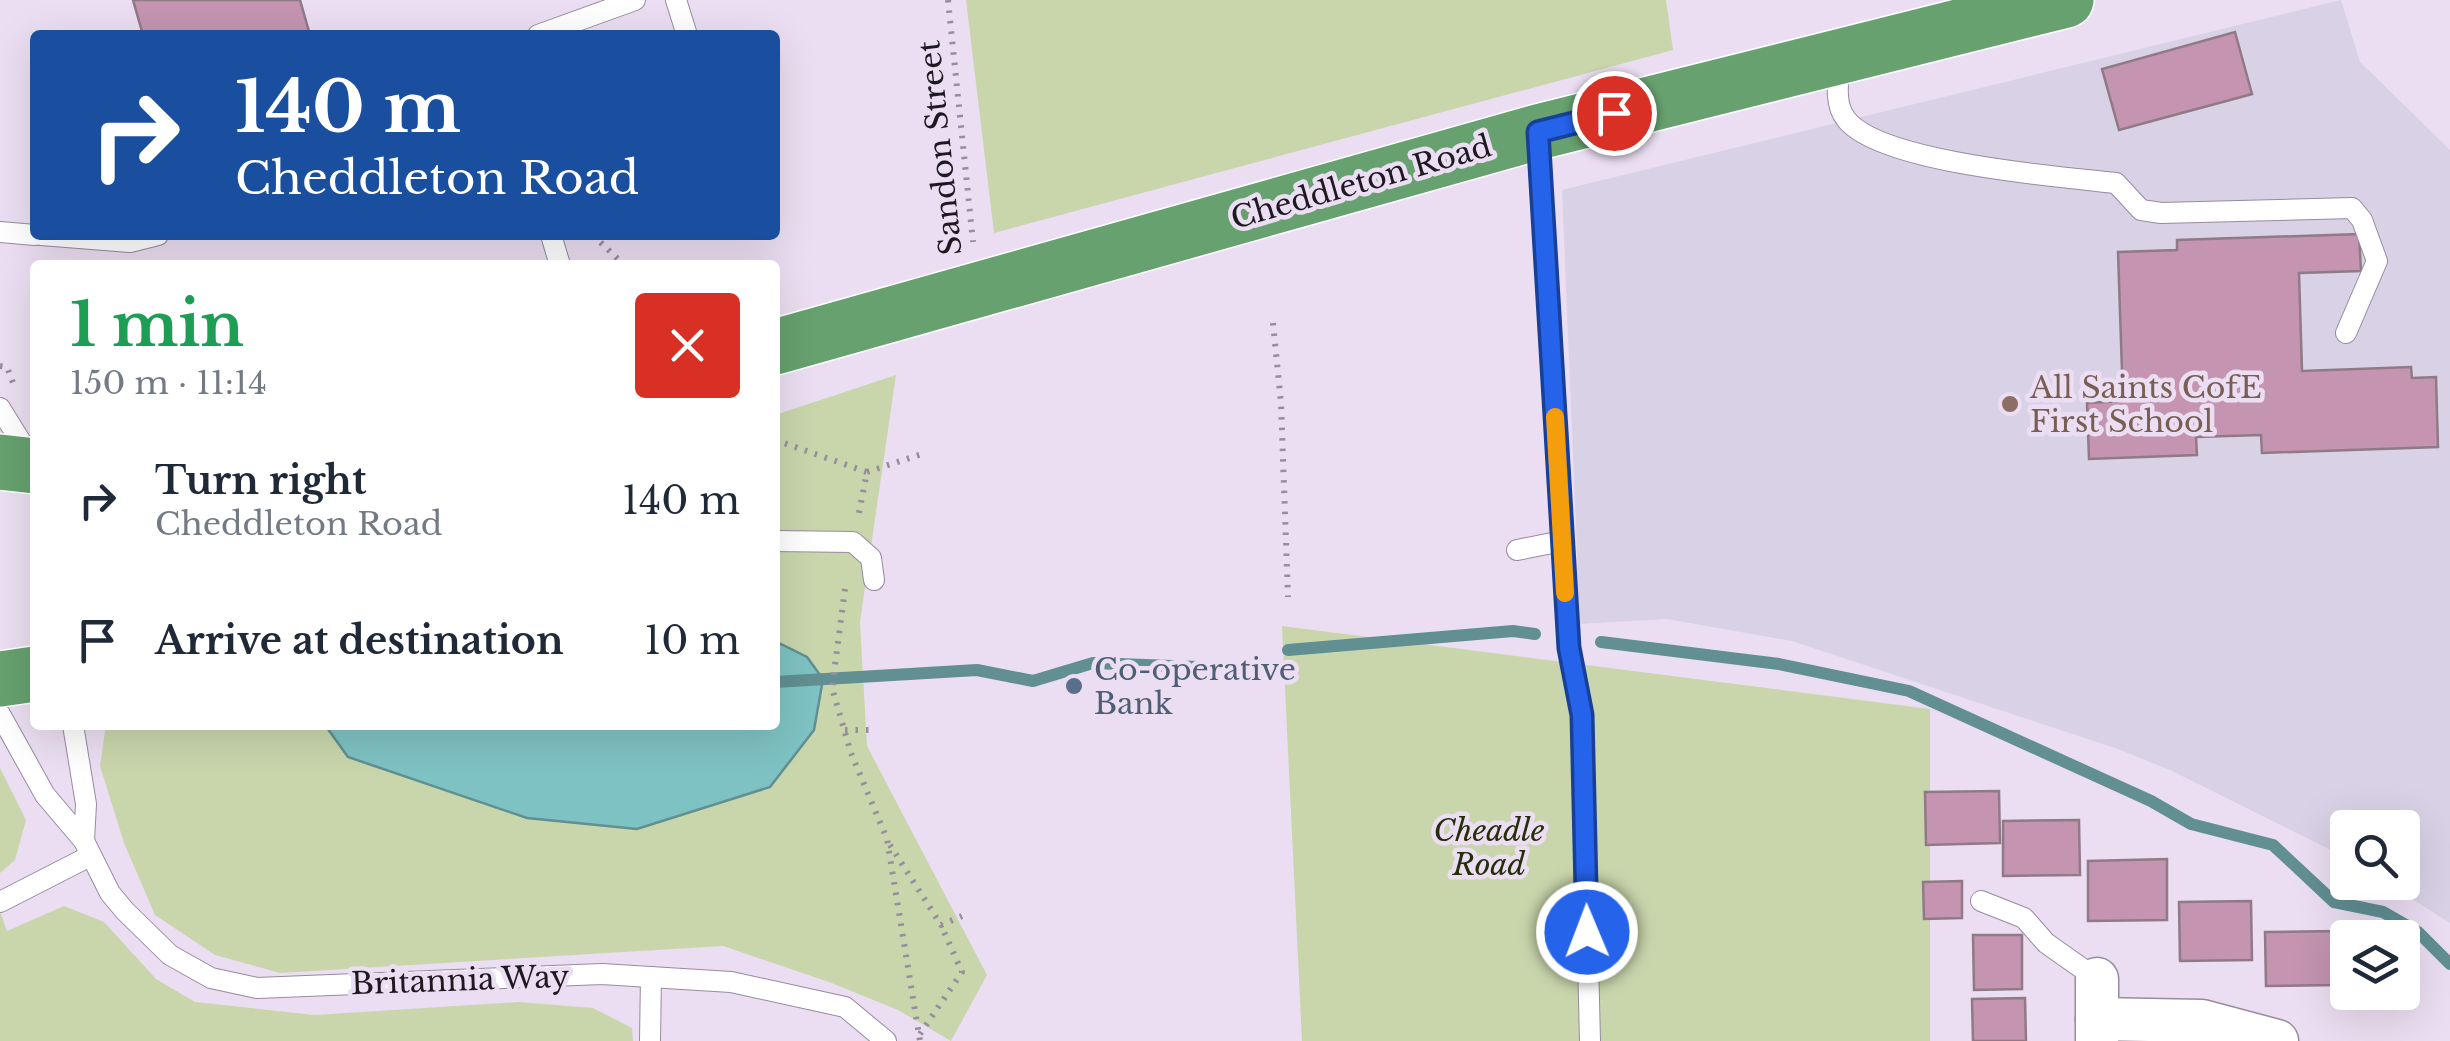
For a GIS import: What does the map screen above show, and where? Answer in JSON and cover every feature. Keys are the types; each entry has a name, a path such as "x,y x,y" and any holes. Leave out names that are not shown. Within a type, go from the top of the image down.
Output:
{"highway":[{"name":"Cheddleton Road","path":"780,346 1538,132 2066,0"},
{"path":"0,462 30,465"},
{"path":"0,679 30,675"}],"street":[{"path":"2097,1013 2202,1021 2277,1041"}],"lane":[{"path":"552,30 635,0"},
{"path":"676,0 685,30"},
{"path":"1840,56 1838,96 1846,120 1872,136 1962,166 2116,183 2141,210 2160,213 2352,208 2362,220 2377,261 2346,333"},
{"path":"1538,132 1569,648 1582,715 1590,1041"},
{"path":"0,232 30,234"},
{"path":"104,240 138,240"},
{"path":"0,408 30,457"},
{"path":"780,541 853,542 871,558 874,580"},
{"path":"1517,550 1562,541"},
{"name":"Britannia Way","path":"0,714 45,795 87,849 110,894 170,954 211,978 257,988 602,974 732,982 845,1007 886,1041"},
{"path":"0,902 87,849 86,804 74,730"},
{"path":"1981,901 2024,918 2097,1013"},
{"path":"650,1041 651,977"}],"path":[{"name":"Sandon Street","path":"948,0 978,290"},
{"path":"598,240 619,260"},
{"path":"1273,323 1281,404 1288,597"},
{"path":"780,442 867,472 922,454"},
{"path":"867,472 832,688 887,839 941,925 962,972 920,1038"},
{"path":"845,730 869,730"},
{"path":"887,839 920,1038"},
{"path":"941,925 962,916"}],"shaded area":[{"name":"All Saints CofE First School","path":"2341,0 2360,62 2450,150 2450,923 2414,900 2420,900 2420,810 2330,810 2330,850 2172,771 2118,749 1792,641 1667,619 1580,624 1562,190"},
{"path":"780,644 807,657 823,679 814,730 770,787 637,829 527,818 348,757 329,730 780,730"}],"green space":[{"path":"966,0 1666,0 1673,50 994,233"},
{"path":"896,375 860,622 867,746 987,975 951,1041 898,1010 723,946 280,973 215,955 155,915 124,843 100,766 105,730 780,730 780,413"},
{"name":"Cheadle Road","path":"1282,626 1930,709 1930,1041 1302,1041"},
{"path":"0,768 26,820 15,860 0,873"},
{"path":"64,906 104,922 156,979 195,1002 315,1015 519,1002 593,1008 632,1028 633,1041 0,1041 0,911 7,931"}],"building":[{"path":"133,0 300,0 309,30 142,30"},
{"path":"2235,32 2252,94 2119,130 2102,69"},
{"path":"2359,234 2361,271 2299,273 2302,371 2411,367 2412,378 2436,377 2438,447 2262,453 2261,435 2196,437 2197,455 2089,459 2087,403 2123,401 2118,252 2177,250 2177,240"},
{"path":"1999,791 2000,843 1926,845 1925,792"},
{"path":"2079,820 2080,875 2003,876 2003,821"},
{"path":"2167,859 2167,920 2088,921 2088,861"},
{"path":"1962,881 1962,918 1924,919 1923,882"},
{"path":"2251,901 2252,960 2180,961 2179,902"},
{"path":"2330,931 2330,985 2266,986 2265,932"},
{"path":"1973,935 2022,935 2022,989 1974,990"},
{"path":"2025,998 2026,1041 1973,1041 1972,999"}],"waterway":[{"path":"1288,650 1513,631 1535,634"},
{"path":"1601,642 1779,664 1909,691 2151,801 2191,824 2273,845 2334,902 2383,912 2418,932 2450,964"},
{"path":"780,682 977,670 1033,681 1093,663 1198,667"}],"slow traffic":[{"path":"1555,417 1565,593"}],"place":[{"name":"All Saints CofE First School","path":"2010,404"},
{"name":"Co-operative Bank","path":"1074,686"}],"route":[{"path":"1587,932 1582,715 1569,648 1538,132 1614,113"}]}
